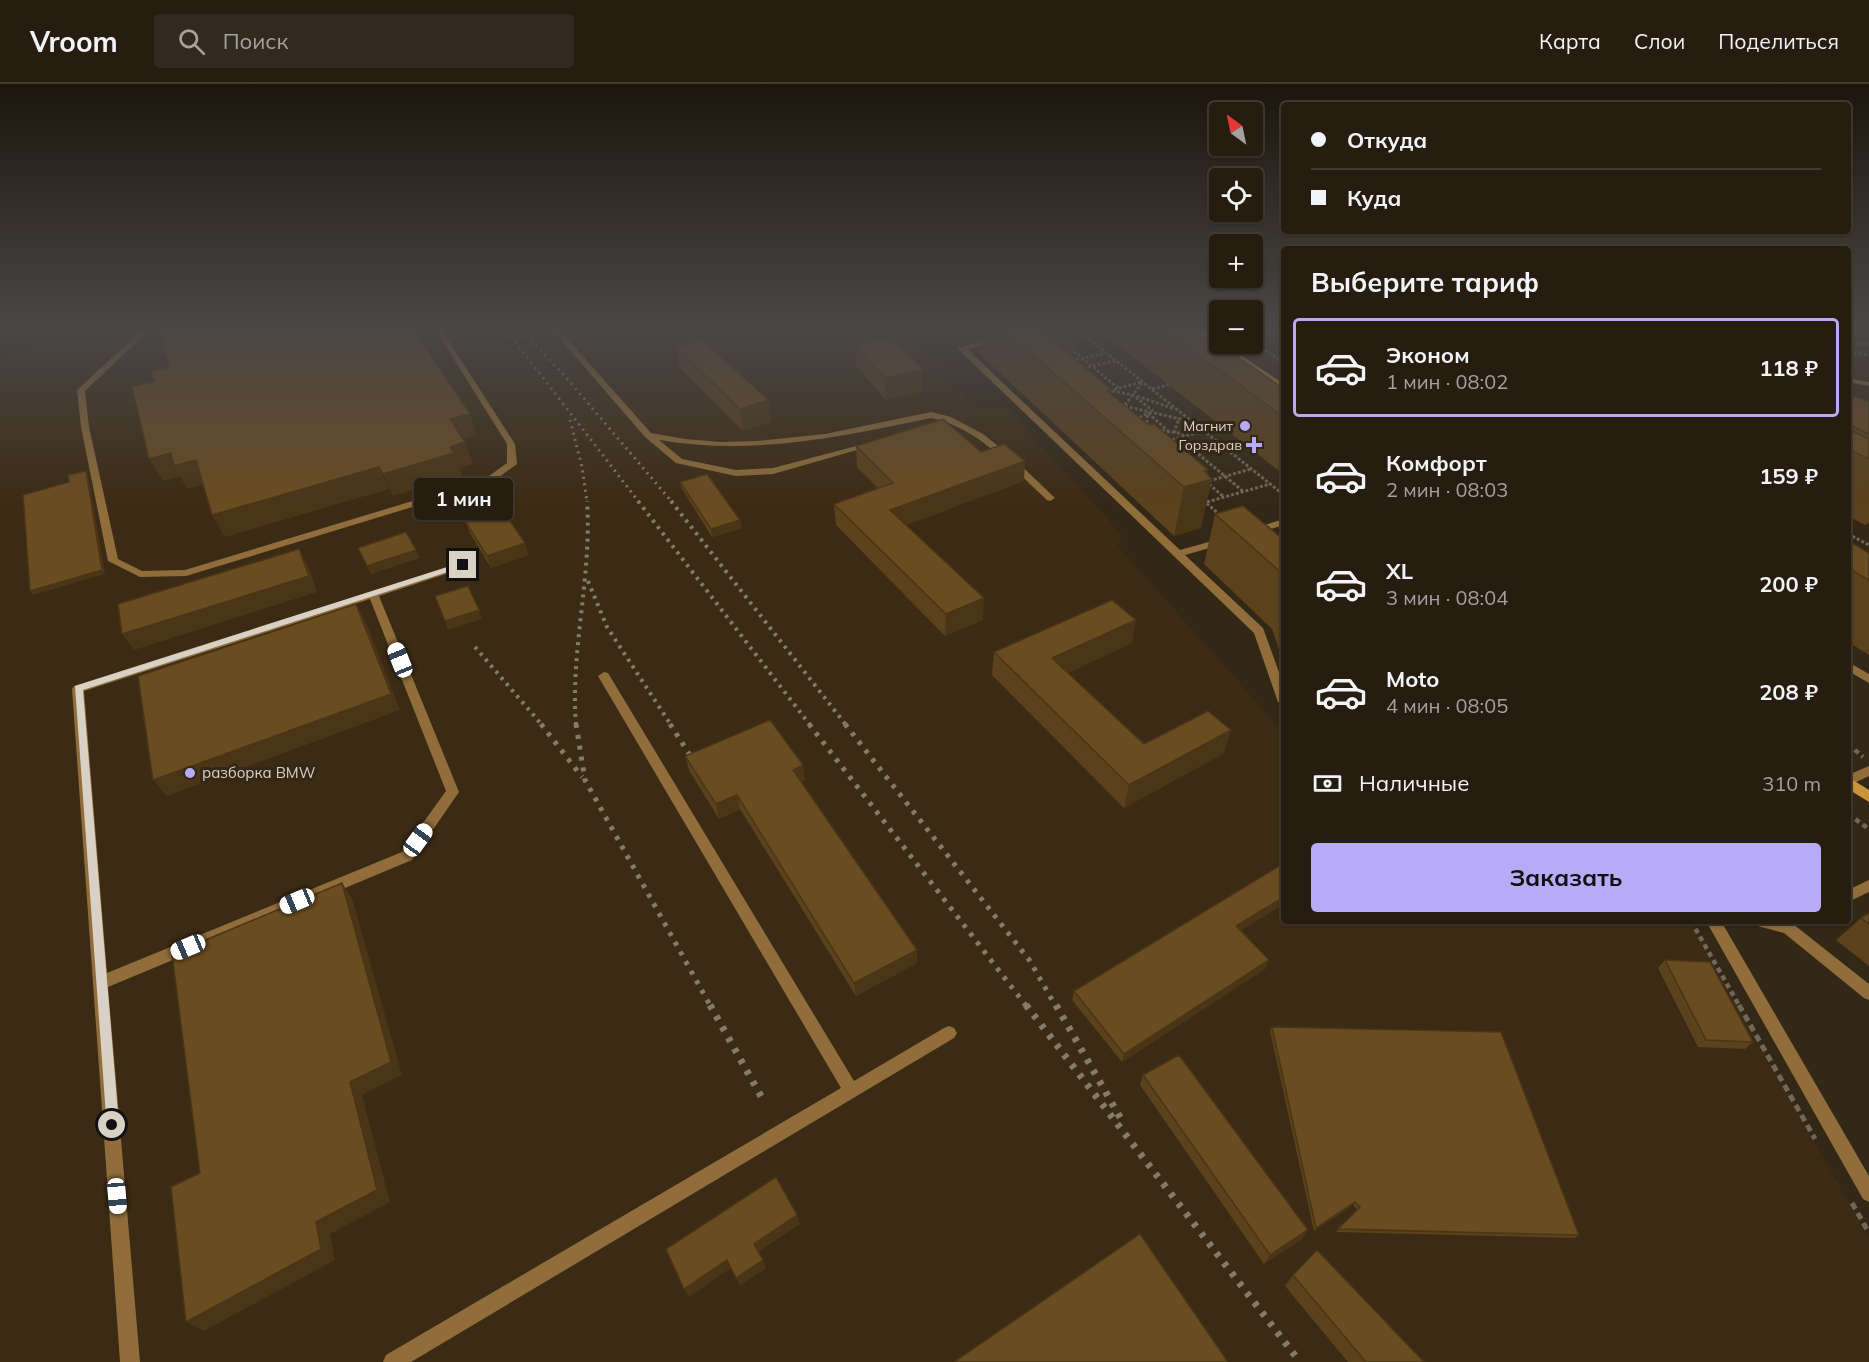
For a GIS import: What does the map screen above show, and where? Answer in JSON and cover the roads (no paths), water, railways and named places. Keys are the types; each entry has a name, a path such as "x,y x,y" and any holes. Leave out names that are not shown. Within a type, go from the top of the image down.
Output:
{"main road":[{"path":"1851,784 1869,797"}],"street":[{"path":"86,386 81,390 85,427 113,561 140,574 186,573 488,482 512,464 511,444 473,386"},
{"path":"605,386 648,435 679,461 736,473 773,471 860,448"},
{"path":"1000,386 1259,631 1281,693"},
{"path":"648,435 716,446 763,446 931,415 945,417 965,425 1050,498"},
{"path":"1243,534 1281,523"},
{"path":"1178,555 1232,538"},
{"path":"130,1362 78,688 463,565"},
{"path":"101,983 407,856 453,792 373,593"},
{"path":"1851,668 1869,679"},
{"path":"604,676 851,1091"},
{"path":"1851,779 1868,765"},
{"path":"1851,895 1869,886"},
{"path":"1715,924 1869,1193"},
{"path":"1794,924 1869,993"},
{"path":"393,1362 949,1033"}],"railway":[{"path":"549,386 639,502"},
{"path":"573,386 672,502"},
{"path":"570,420 582,467 587,502"},
{"path":"576,725 576,669 587,558 587,501"},
{"path":"638,501 810,725"},
{"path":"671,501 846,725"},
{"path":"588,581 607,627 671,725"},
{"path":"475,647 542,725"},
{"path":"541,724 582,777"},
{"path":"576,724 585,780 711,1007"},
{"path":"670,724 695,763"},
{"path":"809,724 1027,1007"},
{"path":"845,724 1030,961 1056,1007"},
{"path":"710,1005 762,1098"},
{"path":"1026,1005 1300,1362"},
{"path":"1056,1005 1121,1119"}],"place":[{"name":"Магнит","path":"1245,426"},
{"name":"Горздрав","path":"1254,445"},
{"name":"разборка BMW","path":"190,773"}]}
